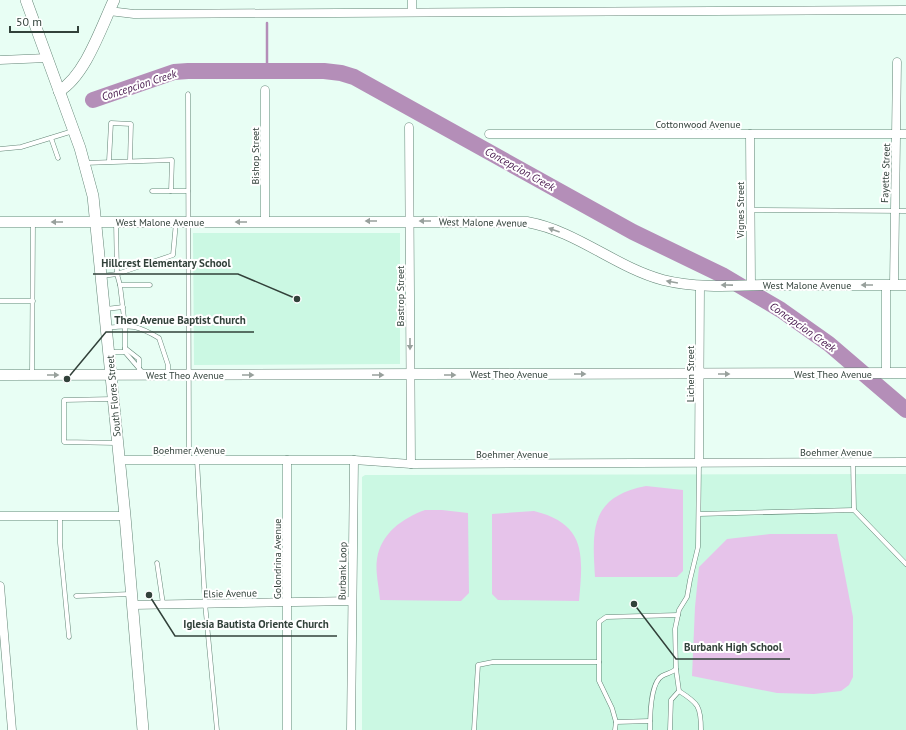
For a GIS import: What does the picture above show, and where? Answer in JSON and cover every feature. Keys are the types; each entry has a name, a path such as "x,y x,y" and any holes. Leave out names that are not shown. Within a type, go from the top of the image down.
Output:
{"main road":[{"name":"South Flores Street","path":"26,0 74,131 93,196 106,310 143,730"},
{"path":"60,92 69,86 80,72 114,0"}],"street":[{"path":"412,0 412,12"},
{"path":"109,11 134,14 906,10"},
{"path":"0,60 47,58"},
{"name":"Fayette Street","path":"888,373 890,285 894,210 897,62"},
{"name":"Bishop Street","path":"265,90 265,222"},
{"name":"Bastrop Street","path":"409,127 411,464"},
{"name":"Cottonwood Avenue","path":"489,134 906,134"},
{"name":"Vignes Street","path":"750,134 751,286"},
{"name":"West Malone Avenue","path":"0,222 508,221 540,224 575,237 634,270 662,280 700,285 906,285"},
{"name":"Lichen Street","path":"699,463 700,285"},
{"name":"West Theo Avenue","path":"0,375 111,375 142,372 168,375 906,373"},
{"name":"Boehmer Avenue","path":"119,460 354,460 411,464 906,462"},
{"name":"Golondrina Avenue","path":"287,460 287,730"},
{"name":"Burbank Loop","path":"351,730 354,460"},
{"path":"0,516 125,516"},
{"path":"0,586 12,730"},
{"name":"Elsie Avenue","path":"132,599 162,604 352,601"}],"lane":[{"path":"188,94 190,375 193,460 204,604 217,730"},
{"path":"109,161 111,123 131,124 130,160"},
{"path":"0,149 21,147 74,131"},
{"path":"51,138 58,158"},
{"path":"84,163 130,160 172,160 171,191"},
{"path":"152,191 188,191"},
{"path":"750,210 906,211"},
{"path":"32,375 33,222"},
{"path":"116,222 117,274 123,307 125,350"},
{"path":"102,276 117,274 173,255 176,222"},
{"path":"120,285 150,285"},
{"path":"0,301 33,301"},
{"path":"106,310 123,307"},
{"path":"107,328 125,326 140,327 159,338 168,365 168,375"},
{"path":"109,352 125,350 139,359 142,372"},
{"path":"113,399 64,400 64,442 118,443"},
{"path":"853,462 854,510 906,564"},
{"path":"699,463 698,548 687,597 678,615 675,629 676,669 679,691 696,702 701,718 701,730"},
{"path":"699,514 854,510"},
{"path":"60,516 61,555 69,637"},
{"path":"157,563 162,604"},
{"path":"76,596 132,599"},
{"path":"615,730 616,722 612,708 598,681 599,622 606,616 678,615"},
{"path":"474,730 478,665 493,662 599,662"},
{"path":"650,730 654,686 661,676 676,669"},
{"path":"670,730 671,700 679,691"},
{"path":"616,722 650,721"}],"shaded area":[{"path":"193,233 400,233 400,364 194,365"},
{"path":"906,474 906,730 362,730 362,477 365,475"},
{"path":"646,486 683,490 683,571 677,577 595,577 595,530 598,518 604,507 614,498 628,491"},
{"path":"425,510 468,513 469,593 461,601 380,600 377,559 383,542 388,534 401,522"},
{"path":"534,511 551,517 564,524 573,533 578,544 580,556 581,570 579,601 498,600 492,594 492,514"},
{"path":"770,534 837,534 853,617 853,677 849,685 841,691 814,694 777,693 692,676 695,607 699,567 727,539"}],"waterway":[{"path":"267,23 267,71"},
{"name":"Concepcion Creek","path":"93,100 174,72 324,71 341,73 354,77 633,232 722,275 781,310 829,344 906,410"}],"place":[{"name":"Hillcrest Elementary School","path":"297,299"},
{"name":"Theo Avenue Baptist Church","path":"67,379"},
{"name":"Iglesia Bautista Oriente Church","path":"149,595"},
{"name":"Burbank High School","path":"634,604"}]}
